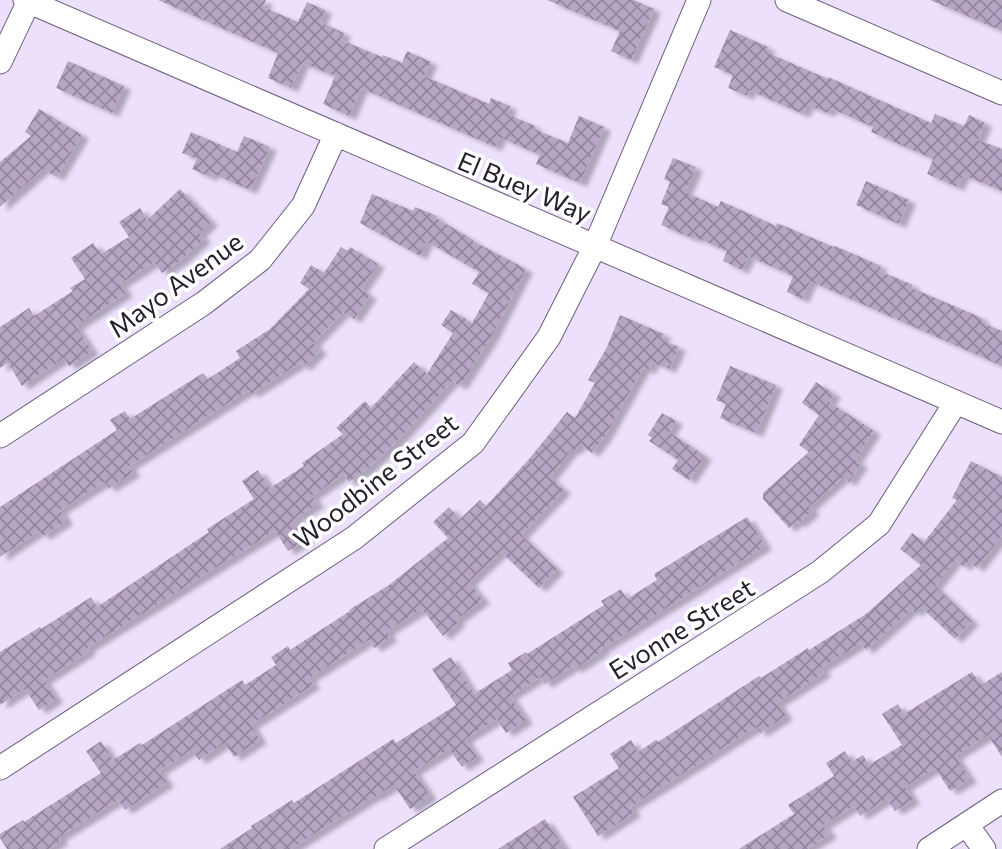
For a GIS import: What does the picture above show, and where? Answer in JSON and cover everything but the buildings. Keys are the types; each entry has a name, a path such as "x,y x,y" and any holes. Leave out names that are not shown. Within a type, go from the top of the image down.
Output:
{"street":[{"name":"Woodbine Street","path":"0,768 354,538 473,443 549,337 595,246 699,0"},
{"path":"787,0 1002,93"},
{"name":"El Buey Way","path":"27,1 1002,422"},
{"path":"0,62 27,1"},
{"name":"Mayo Avenue","path":"0,436 204,303 260,260 303,206 336,134"},
{"name":"Evonne Street","path":"386,849 410,843 820,572 879,524 957,402"},
{"path":"929,849 1002,801"},
{"path":"967,825 984,849"}]}
